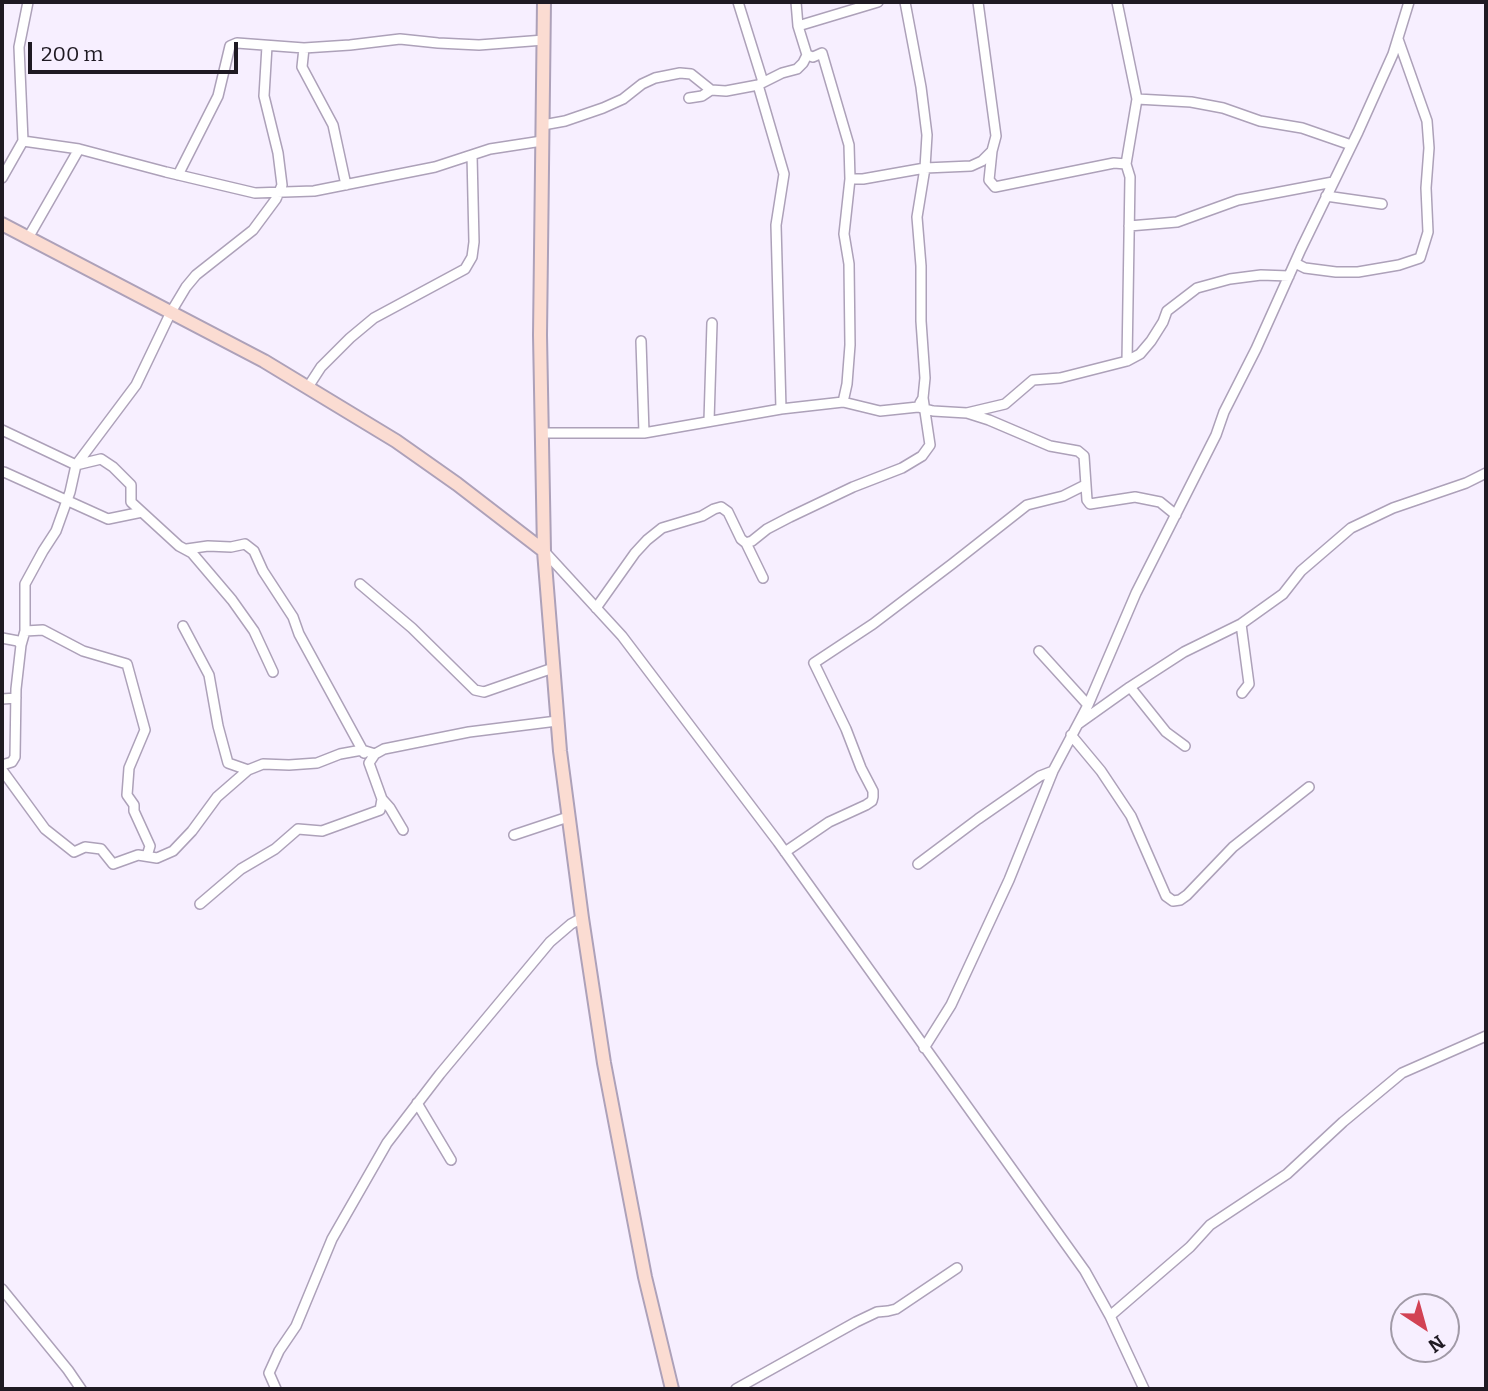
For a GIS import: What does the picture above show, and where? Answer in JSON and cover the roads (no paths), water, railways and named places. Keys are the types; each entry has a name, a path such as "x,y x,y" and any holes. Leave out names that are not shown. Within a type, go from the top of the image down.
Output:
{"main road":[{"path":"544,2 541,433 544,551 557,721 568,817 604,1063 645,1277 672,1389"},
{"path":"2,224 264,361 308,387 396,441 544,551"}],"street":[{"path":"2,178 23,141 19,47 28,2"},
{"path":"738,2 785,174 776,225 781,409"},
{"path":"796,2 798,26 808,58"},
{"path":"798,26 878,2"},
{"path":"746,543 790,517 853,487 902,468 922,456 930,445 922,405 925,378 917,217 927,135 905,2"},
{"path":"978,2 996,136 989,180 995,187 1114,163 1126,164"},
{"path":"1117,2 1137,99 1126,164 1130,177 1127,361"},
{"path":"924,1048 951,1005 1009,880 1053,771 1088,705 1136,593 1216,435 1224,412 1351,145 1398,39 1409,2"},
{"path":"178,174 218,96 230,46 237,43 304,47 400,39 479,45 544,40"},
{"path":"1295,263 1305,268 1358,272 1399,265 1420,258 1428,232 1427,121 1398,39"},
{"path":"267,46 264,96 278,153 282,185 253,230 196,275 186,287 136,385 76,465 68,500 56,531 25,584 25,631 21,645 16,698 15,757 2,768 45,829 74,852 85,847 101,849 113,864 138,855 157,858 173,850 192,831 217,797 248,770 263,764 317,763 340,754 362,750"},
{"path":"304,47 302,67 333,125 345,185"},
{"path":"542,125 565,121 603,108 623,99 642,84 655,78 680,73 691,74 711,90 726,91 760,83 797,69 808,58 822,53 849,145 850,179 844,234 849,264 850,345 843,402"},
{"path":"689,98 702,96 711,90"},
{"path":"1137,99 1223,107 1260,121 1301,128 1351,145"},
{"path":"23,141 79,149 255,193 314,191 435,167 491,149 542,141"},
{"path":"28,238 79,149"},
{"path":"850,179 925,168 971,166 982,161 992,151"},
{"path":"308,387 321,367 374,318 465,269 472,257 474,242 472,155"},
{"path":"1129,226 1177,222 1238,200 1333,182"},
{"path":"255,193 268,209"},
{"path":"1326,196 1382,204"},
{"path":"967,413 1005,404 1033,380 1060,378 1127,361 1140,354 1163,322 1167,311 1197,288 1230,279 1261,275 1289,276"},
{"path":"709,421 712,323"},
{"path":"640,341 644,433"},
{"path":"541,433 644,433 781,409 843,402 880,411 922,405 967,413 1051,446 1078,451 1084,456 1085,485 1090,504 1135,497 1160,502 1176,515"},
{"path":"2,430 76,465 100,459 113,467 131,485 131,502 179,546 192,553 232,600 254,631 273,672"},
{"path":"2,472 108,519 142,512"},
{"path":"1077,725 1184,652 1241,624 1283,594 1301,571 1351,528 1393,508 1466,483 1486,473"},
{"path":"785,852 829,822 866,805 873,797 873,791 846,729 814,663 873,624 1027,505 1063,496 1085,485"},
{"path":"596,608 647,540 662,528 702,516 721,507 728,512 763,578"},
{"path":"185,549 245,544 254,551 293,617 299,634 362,750 372,759 382,799 380,810 351,822 322,831 298,830 275,849 241,869 200,904"},
{"path":"544,551 622,636 785,852 1085,1271 1110,1316 1144,1389"},
{"path":"360,584 412,628 475,690 484,692 553,668"},
{"path":"1241,624 1249,684 1242,693"},
{"path":"183,626 209,675 228,763 248,770"},
{"path":"25,631 43,630 83,651 127,664 145,730 129,768 127,795 134,805 134,811 150,846 147,856"},
{"path":"2,638 18,641 21,645"},
{"path":"1039,652 1088,705"},
{"path":"1130,687 1166,732 1185,746"},
{"path":"2,699 16,698"},
{"path":"372,759 384,748 469,732 557,721"},
{"path":"1071,735 1101,771 1131,816 1166,896 1173,901 1188,895 1233,847 1309,787"},
{"path":"918,864 978,818 1040,776 1053,771"},
{"path":"382,799 402,830"},
{"path":"514,835 568,817"},
{"path":"276,1389 269,1373 279,1351 296,1326 332,1239 387,1143 440,1074 550,942 582,918"},
{"path":"1110,1316 1190,1247 1210,1225 1287,1174 1343,1122 1402,1073 1486,1036"},
{"path":"417,1103 451,1160"},
{"path":"736,1389 856,1322 877,1312 896,1309 957,1268"},
{"path":"2,1289 81,1389"}]}
